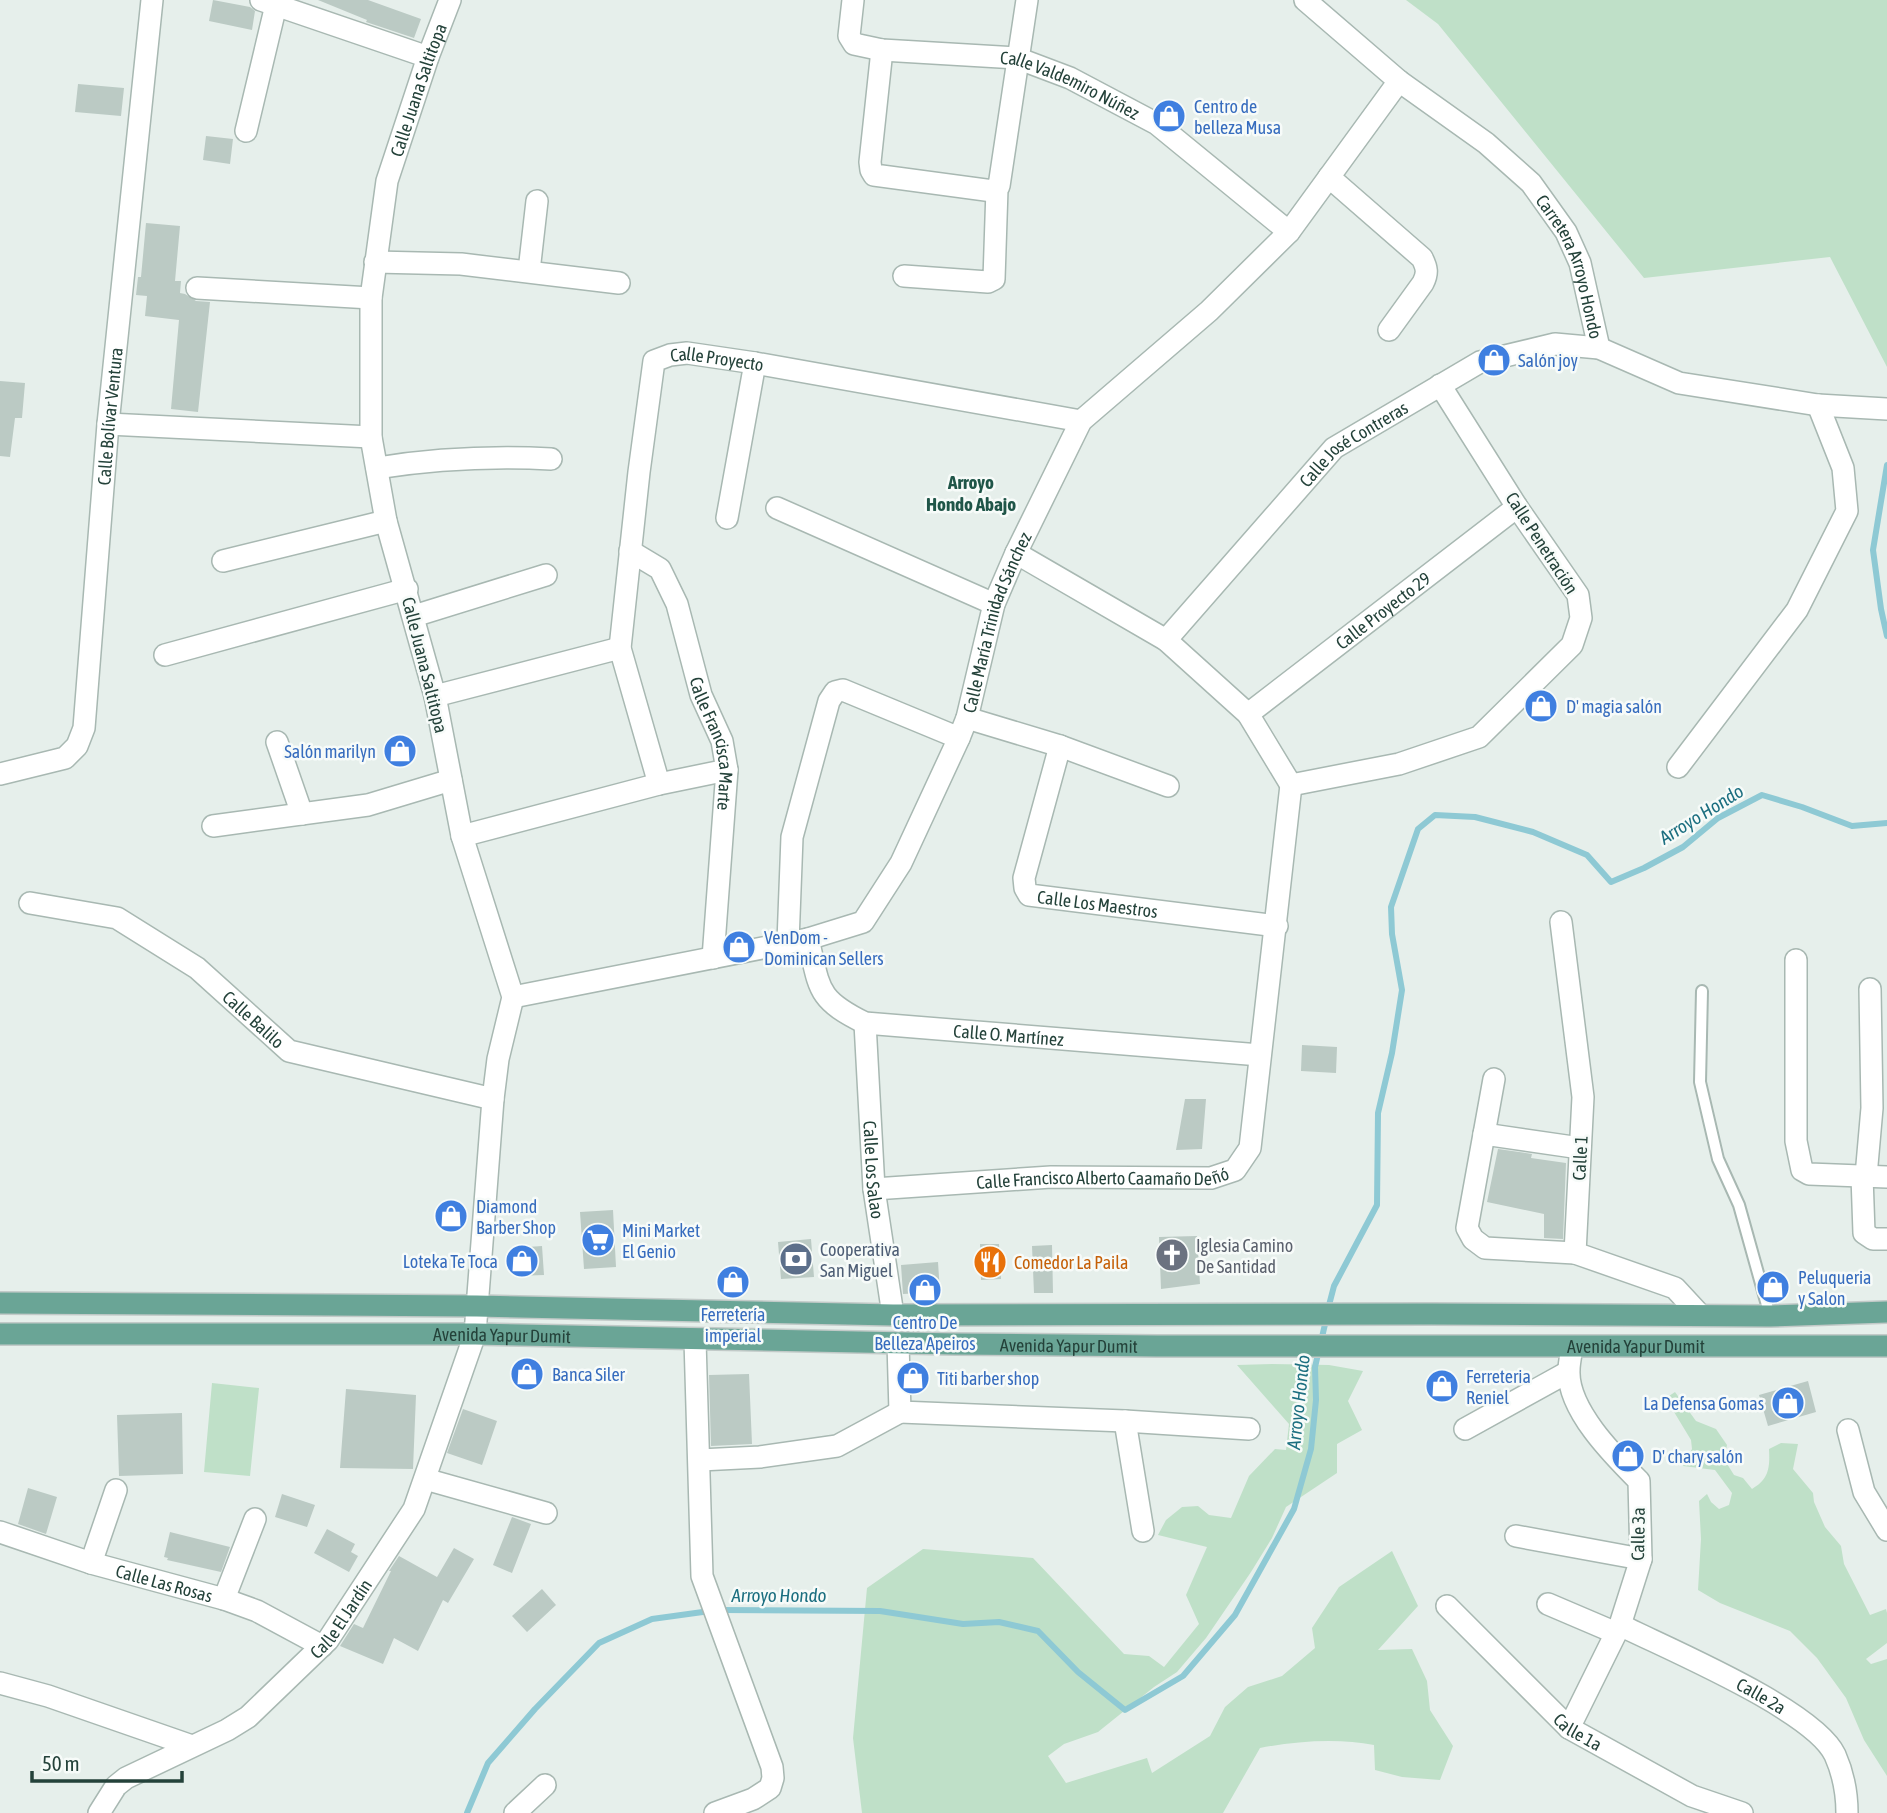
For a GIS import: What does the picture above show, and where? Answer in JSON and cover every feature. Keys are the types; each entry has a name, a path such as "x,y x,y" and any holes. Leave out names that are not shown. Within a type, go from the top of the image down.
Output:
{"main road":[{"name":"Avenida Yapur Dumit","path":"0,1303 477,1306 893,1315 1770,1316 1887,1312"},
{"name":"Avenida Yapur Dumit","path":"0,1334 475,1334 695,1340 1252,1346 1887,1346"}],"street":[{"name":"Calle Bolívar Ventura","path":"0,774 65,758 72,754 84,728 108,424 152,0"},
{"name":"Calle Juana Saltitopa","path":"450,0 387,181 371,298 371,437 386,521 435,695 462,836 513,997"},
{"name":"Calle Valdemiro Núñez","path":"853,0 849,36 854,44 881,50 1017,58 1070,78 1157,124 1289,232"},
{"path":"904,276 988,282 994,279 997,189 1027,0"},
{"name":"Carretera Arroyo Hondo","path":"1305,0 1399,80 1486,143 1531,183 1566,232 1580,263 1599,348 1679,383 1818,405 1887,409"},
{"path":"246,131 268,2 428,57"},
{"path":"881,50 870,162 874,175 993,191 997,189"},
{"name":"Calle María Trinidad Sánchez","path":"513,997 798,940 863,922 901,863 963,728 994,604 1081,421 1209,312 1289,232 1399,80"},
{"path":"1329,177 1422,258 1426,267 1427,275 1423,283 1389,330"},
{"path":"529,271 537,201"},
{"path":"375,262 461,264 619,283"},
{"path":"197,288 371,298"},
{"name":"Calle José Contreras","path":"1166,640 1334,448 1480,362 1555,344 1599,348"},
{"name":"Calle Proyecto","path":"659,784 620,648 654,361 670,355 687,354 755,363 1081,421"},
{"path":"727,518 755,363"},
{"name":"Calle Penetración","path":"1291,785 1399,764 1479,737 1572,645 1581,618 1578,595 1517,507 1440,385"},
{"path":"1678,766 1797,610 1847,511 1843,468 1818,405"},
{"path":"108,424 371,437"},
{"path":"377,468 488,458 551,459"},
{"name":"Calle Proyecto 29","path":"1248,713 1517,507"},
{"path":"777,508 994,604"},
{"path":"223,561 386,521"},
{"name":"Calle Francisca Marte","path":"630,551 660,569 677,604 701,695 722,741 727,770 713,958"},
{"path":"1016,553 1166,640 1248,713 1291,785"},
{"path":"414,616 546,575"},
{"path":"165,655 407,589"},
{"path":"435,695 620,648"},
{"name":"Calle O. Martínez","path":"963,728 843,690 835,692 829,701 792,837 798,940 821,991 838,1010 865,1023 1260,1055"},
{"path":"963,728 1060,746 1168,786"},
{"path":"277,741 302,814"},
{"name":"Calle Los Maestros","path":"1060,746 1024,878 1029,894 1277,926"},
{"path":"462,836 659,784 727,770"},
{"path":"214,826 368,804 451,780"},
{"name":"Calle Francisco Alberto Caamaño Deñó","path":"874,1189 1051,1177 1211,1178 1235,1170 1250,1148 1291,785"},
{"name":"Calle Balilo","path":"30,903 117,918 197,968 289,1051 493,1099"},
{"name":"Calle 1","path":"1561,922 1583,1097 1576,1253"},
{"path":"1796,960 1796,1141 1799,1164 1802,1170 1809,1174 1872,1176"},
{"path":"1870,989 1872,1176 1864,1233 1873,1239 1887,1239"},
{"path":"475,1334 493,1099 498,1059 513,997"},
{"name":"Calle Los Salao","path":"865,1023 874,1189 893,1315"},
{"path":"1494,1079 1467,1228 1473,1239 1485,1248 1576,1253 1675,1288 1700,1315"},
{"path":"1484,1134 1580,1148"},
{"name":"Calle El Jardín","path":"99,1813 116,1786 126,1778 227,1730 248,1717 322,1646 414,1509 475,1334"},
{"path":"695,1340 702,1565 705,1586 772,1767 773,1778 770,1788 753,1799 715,1813"},
{"path":"898,1343 900,1412"},
{"name":"Calle 3a","path":"1569,1728 1618,1629 1641,1559 1639,1481 1601,1442 1577,1404 1568,1372 1572,1348"},
{"path":"1465,1429 1568,1372"},
{"path":"700,1460 760,1457 837,1446 900,1412 1125,1420 1249,1429"},
{"path":"1125,1420 1143,1531"},
{"path":"1848,1430 1864,1492 1887,1530"},
{"path":"425,1479 546,1513"},
{"path":"91,1563 116,1490"},
{"path":"224,1599 255,1519"},
{"name":"Calle Las Rosas","path":"0,1532 91,1563 224,1599 257,1611 322,1646"},
{"path":"1516,1536 1641,1559"},
{"name":"Calle 2a","path":"1548,1604 1618,1629 1776,1703 1808,1724 1834,1754 1847,1797 1847,1813"},
{"name":"Calle 1a","path":"1447,1606 1569,1728 1692,1796 1742,1813"},
{"path":"0,1683 48,1696 192,1746"},
{"path":"515,1813 545,1785"}],"lane":[{"path":"1702,991 1700,1082 1718,1159 1739,1205 1770,1316"}],"green space":[{"path":"1406,0 1887,0 1887,367 1830,257 1644,278 1438,24"},
{"path":"1237,1365 1329,1365 1363,1371 1348,1401 1362,1430 1337,1444 1337,1473 1286,1507 1272,1538 1251,1572 1206,1638 1177,1672 1098,1732 1064,1744 1048,1756 1066,1783 1147,1758 1152,1773 1210,1736 1225,1707 1248,1687 1282,1676 1315,1648 1312,1628 1339,1587 1392,1551 1418,1606 1378,1650 1412,1649 1427,1681 1430,1710 1453,1746 1440,1780 1402,1777 1375,1770 1374,1745 1317,1741 1260,1748 1223,1813 862,1813 853,1738 867,1588 923,1549 1033,1558 1124,1654 1149,1656 1164,1667 1199,1624 1186,1595 1207,1547 1158,1535 1166,1520 1182,1507 1198,1506 1209,1515 1231,1518 1249,1476 1275,1449 1286,1450 1289,1424"},
{"path":"212,1383 259,1388 250,1476 204,1472"},
{"path":"1675,1392 1696,1421 1716,1429 1727,1445 1724,1459 1734,1475 1743,1478 1752,1489 1762,1481 1767,1472 1769,1449 1781,1443 1798,1444 1793,1469 1813,1493 1825,1527 1841,1546 1844,1564 1870,1615 1886,1609 1887,1643 1866,1659 1871,1664 1887,1659 1887,1776 1864,1740 1846,1698 1817,1658 1790,1631 1720,1603 1698,1590 1701,1539 1699,1501 1707,1494 1719,1509 1729,1505 1732,1493 1715,1470 1683,1466 1692,1449 1691,1440 1666,1398"}],"building":[{"path":"213,0 250,7 255,11 252,30 209,21"},
{"path":"318,0 368,0 421,19 414,38 366,22 367,20"},
{"path":"78,84 124,88 121,116 75,112"},
{"path":"206,136 233,139 230,164 203,160"},
{"path":"146,223 180,226 175,281 181,281 180,293 196,301 210,302 198,412 171,409 179,320 145,316 147,296 136,295 138,277 141,277"},
{"path":"0,381 25,383 22,418 15,418 10,457 0,456"},
{"path":"1302,1045 1337,1047 1336,1073 1301,1071"},
{"path":"1185,1099 1206,1099 1202,1149 1176,1150"},
{"path":"1498,1149 1532,1154 1531,1158 1566,1163 1563,1239 1544,1238 1544,1214 1487,1202"},
{"name":"Mini Market El Genio","path":"613,1210 616,1267 584,1269 580,1212"},
{"path":"1197,1236 1200,1284 1161,1289 1159,1237"},
{"name":"Cooperativa San Miguel","path":"811,1239 814,1277 781,1279 778,1242"},
{"name":"Comedor La Paila","path":"980,1244 999,1244 1001,1279 981,1280"},
{"path":"1052,1245 1053,1293 1034,1293 1032,1246"},
{"path":"542,1246 544,1275 516,1276 514,1248"},
{"path":"938,1262 940,1292 903,1294 901,1265"},
{"name":"Ferreteria Reniel","path":"1433,1373 1452,1373 1451,1400 1432,1399"},
{"path":"749,1374 752,1444 711,1446 709,1375"},
{"name":"La Defensa Gomas","path":"1808,1381 1816,1412 1768,1426 1759,1395"},
{"path":"346,1389 416,1395 413,1469 340,1468"},
{"path":"463,1409 497,1421 482,1465 447,1453"},
{"path":"182,1413 183,1474 119,1476 117,1415"},
{"path":"28,1488 57,1497 46,1534 18,1524"},
{"path":"282,1494 315,1505 307,1527 275,1517"},
{"path":"512,1517 531,1524 512,1573 493,1565"},
{"path":"327,1529 355,1544 351,1552 358,1556 349,1572 314,1553"},
{"path":"170,1532 230,1547 221,1572 167,1560 168,1558 164,1557"},
{"path":"454,1548 474,1559 448,1603 443,1600 418,1651 394,1638 383,1664 340,1646 354,1624 363,1628 389,1571 399,1556 437,1577"},
{"path":"542,1589 556,1605 527,1632 512,1616"}],"waterway":[{"name":"Arroyo Hondo","path":"1887,465 1873,550 1887,636"},
{"name":"Arroyo Hondo","path":"1328,1309 1334,1286 1377,1205 1378,1113 1392,1053 1402,990 1392,934 1391,907 1418,829 1435,815 1475,817 1533,832 1587,855 1611,882 1683,847 1718,818 1762,795 1852,826 1887,823"},
{"name":"Arroyo Hondo","path":"720,1610 880,1611 963,1624 999,1622 1038,1631 1078,1672 1125,1710 1183,1676 1235,1615 1294,1509 1311,1449 1316,1400 1315,1367 1326,1320"},
{"name":"Arroyo Hondo","path":"467,1813 488,1763 535,1709 599,1643 652,1619 710,1611"}],"place":[{"name":"Centro de belleza Musa","path":"1169,116"},
{"name":"Salón joy","path":"1494,360"},
{"name":"D' magia salón","path":"1541,706"},
{"name":"Salón marilyn","path":"400,751"},
{"name":"VenDom - Dominican Sellers","path":"739,947"},
{"name":"Diamond Barber Shop","path":"451,1216"},
{"name":"Mini Market El Genio","path":"598,1240"},
{"name":"Iglesia Camino De Santidad","path":"1172,1255"},
{"name":"Cooperativa San Miguel","path":"796,1259"},
{"name":"Loteka Te Toca","path":"522,1261"},
{"name":"Comedor La Paila","path":"990,1262"},
{"name":"Ferretería imperial","path":"733,1282"},
{"name":"Peluqueria y Salon","path":"1773,1287"},
{"name":"Centro De Belleza Apeiros","path":"925,1290"},
{"name":"Banca Siler","path":"527,1374"},
{"name":"Titi barber shop","path":"913,1378"},
{"name":"Ferreteria Reniel","path":"1442,1386"},
{"name":"La Defensa Gomas","path":"1788,1403"},
{"name":"D' chary salón","path":"1628,1456"}],"district":[{"name":"Arroyo Hondo Abajo","path":"971,493"}]}
